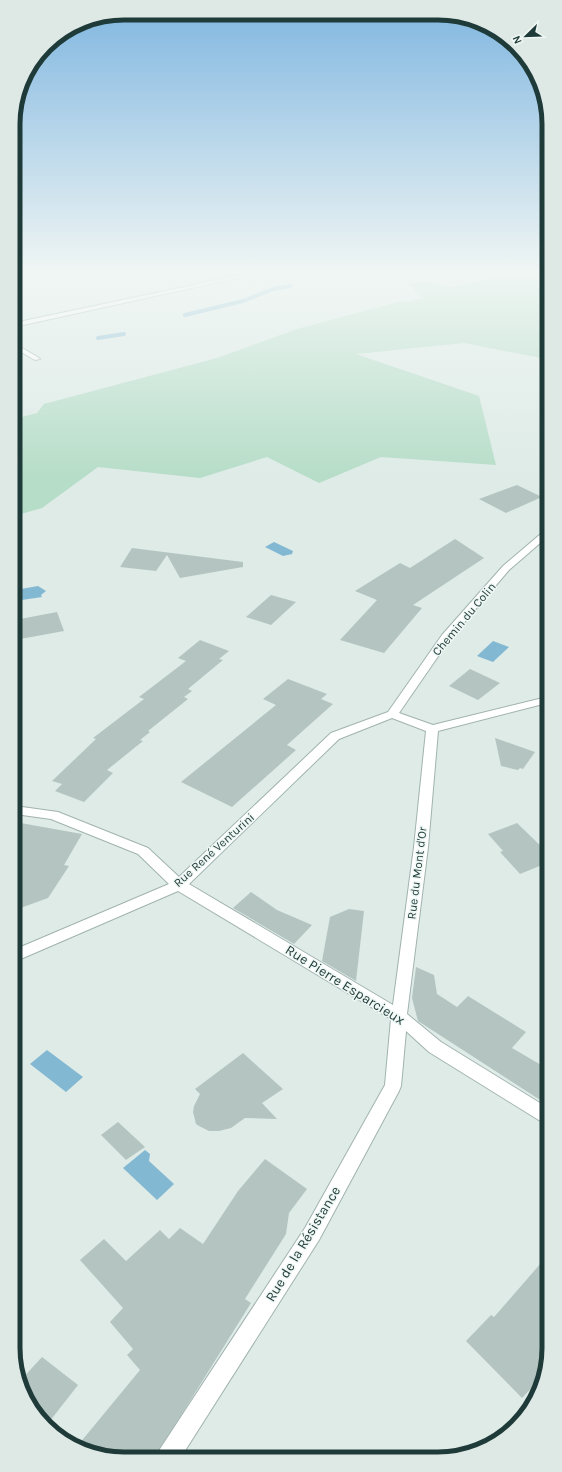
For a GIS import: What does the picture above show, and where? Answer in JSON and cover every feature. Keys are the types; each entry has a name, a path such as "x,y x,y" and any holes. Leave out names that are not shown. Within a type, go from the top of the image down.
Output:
{"street":[{"path":"20,349 36,359"},
{"name":"Chemin du Colin","path":"392,714 446,637 506,568 542,537"},
{"path":"392,714 432,730 542,701"},
{"name":"Rue René Venturini","path":"20,954 179,885 336,736 392,714"},
{"name":"Rue du Mont d'Or","path":"399,1016 421,848 432,730"},
{"name":"Rue Pierre Esparcieux","path":"20,811 53,815 143,851 179,885 399,1016 435,1047 542,1113"},
{"name":"Rue de la Résistance","path":"171,1452 312,1234 393,1086 399,1016"}],"green space":[{"path":"268,340 542,340 542,358 464,343 356,354 479,396 496,465 381,457 319,483 267,457 200,478 98,467 42,508 20,514 20,417 37,413 44,404 217,358"}],"water":[{"path":"274,542 293,551 292,554 283,556 265,547"},
{"path":"38,586 46,591 41,595 42,597 20,600 20,589"},
{"path":"493,641 509,647 493,662 477,656"},
{"path":"47,1050 83,1077 66,1092 30,1064"},
{"path":"145,1150 150,1154 149,1161 174,1184 157,1200 123,1168"}],"building":[{"path":"517,485 542,497 506,513 479,499"},
{"path":"455,539 484,558 413,605 422,608 384,653 340,640 377,600 355,591 400,563 410,568"},
{"path":"132,548 243,562 243,567 180,578 167,555 156,571 120,567"},
{"path":"271,595 296,602 271,625 246,617"},
{"path":"57,612 64,631 20,639 20,619"},
{"path":"200,640 229,651 219,659 223,660 188,689 192,691 184,697 188,699 148,731 150,732 140,740 143,741 107,770 113,773 84,802 55,791 62,784 52,781 96,739 93,738 144,699 139,697 186,661 178,658"},
{"path":"470,669 500,683 478,700 449,686"},
{"path":"288,679 327,694 321,699 333,704 287,745 296,750 232,807 181,782 276,705 263,699"},
{"path":"495,738 535,752 523,769 520,768 518,770 501,766"},
{"path":"20,823 82,834 64,865 69,866 48,898 20,908"},
{"path":"517,823 542,847 542,865 520,874 500,852 503,851 488,834"},
{"path":"251,892 277,910 312,925 294,944 233,908"},
{"path":"349,909 364,911 356,981 322,961 330,917"},
{"path":"416,967 434,975 437,994 457,1007 468,996 526,1032 512,1048 542,1066 542,1101 418,1021 412,998"},
{"path":"243,1053 283,1089 262,1103 277,1119 245,1118 231,1128 219,1131 209,1131 199,1126 196,1124 193,1112 194,1106 200,1094 195,1089"},
{"path":"118,1122 145,1147 126,1160 101,1135"},
{"path":"265,1159 307,1189 289,1213 286,1234 245,1299 251,1303 158,1452 111,1451 81,1442 140,1370 127,1355 133,1349 110,1322 123,1308 80,1260 104,1239 126,1261 160,1230 169,1239 180,1228 203,1244 238,1191"},
{"path":"542,1262 542,1354 540,1368 535,1384 522,1398 466,1341 491,1315 494,1317"},
{"path":"42,1357 78,1385 50,1420 34,1400 24,1376"}]}
